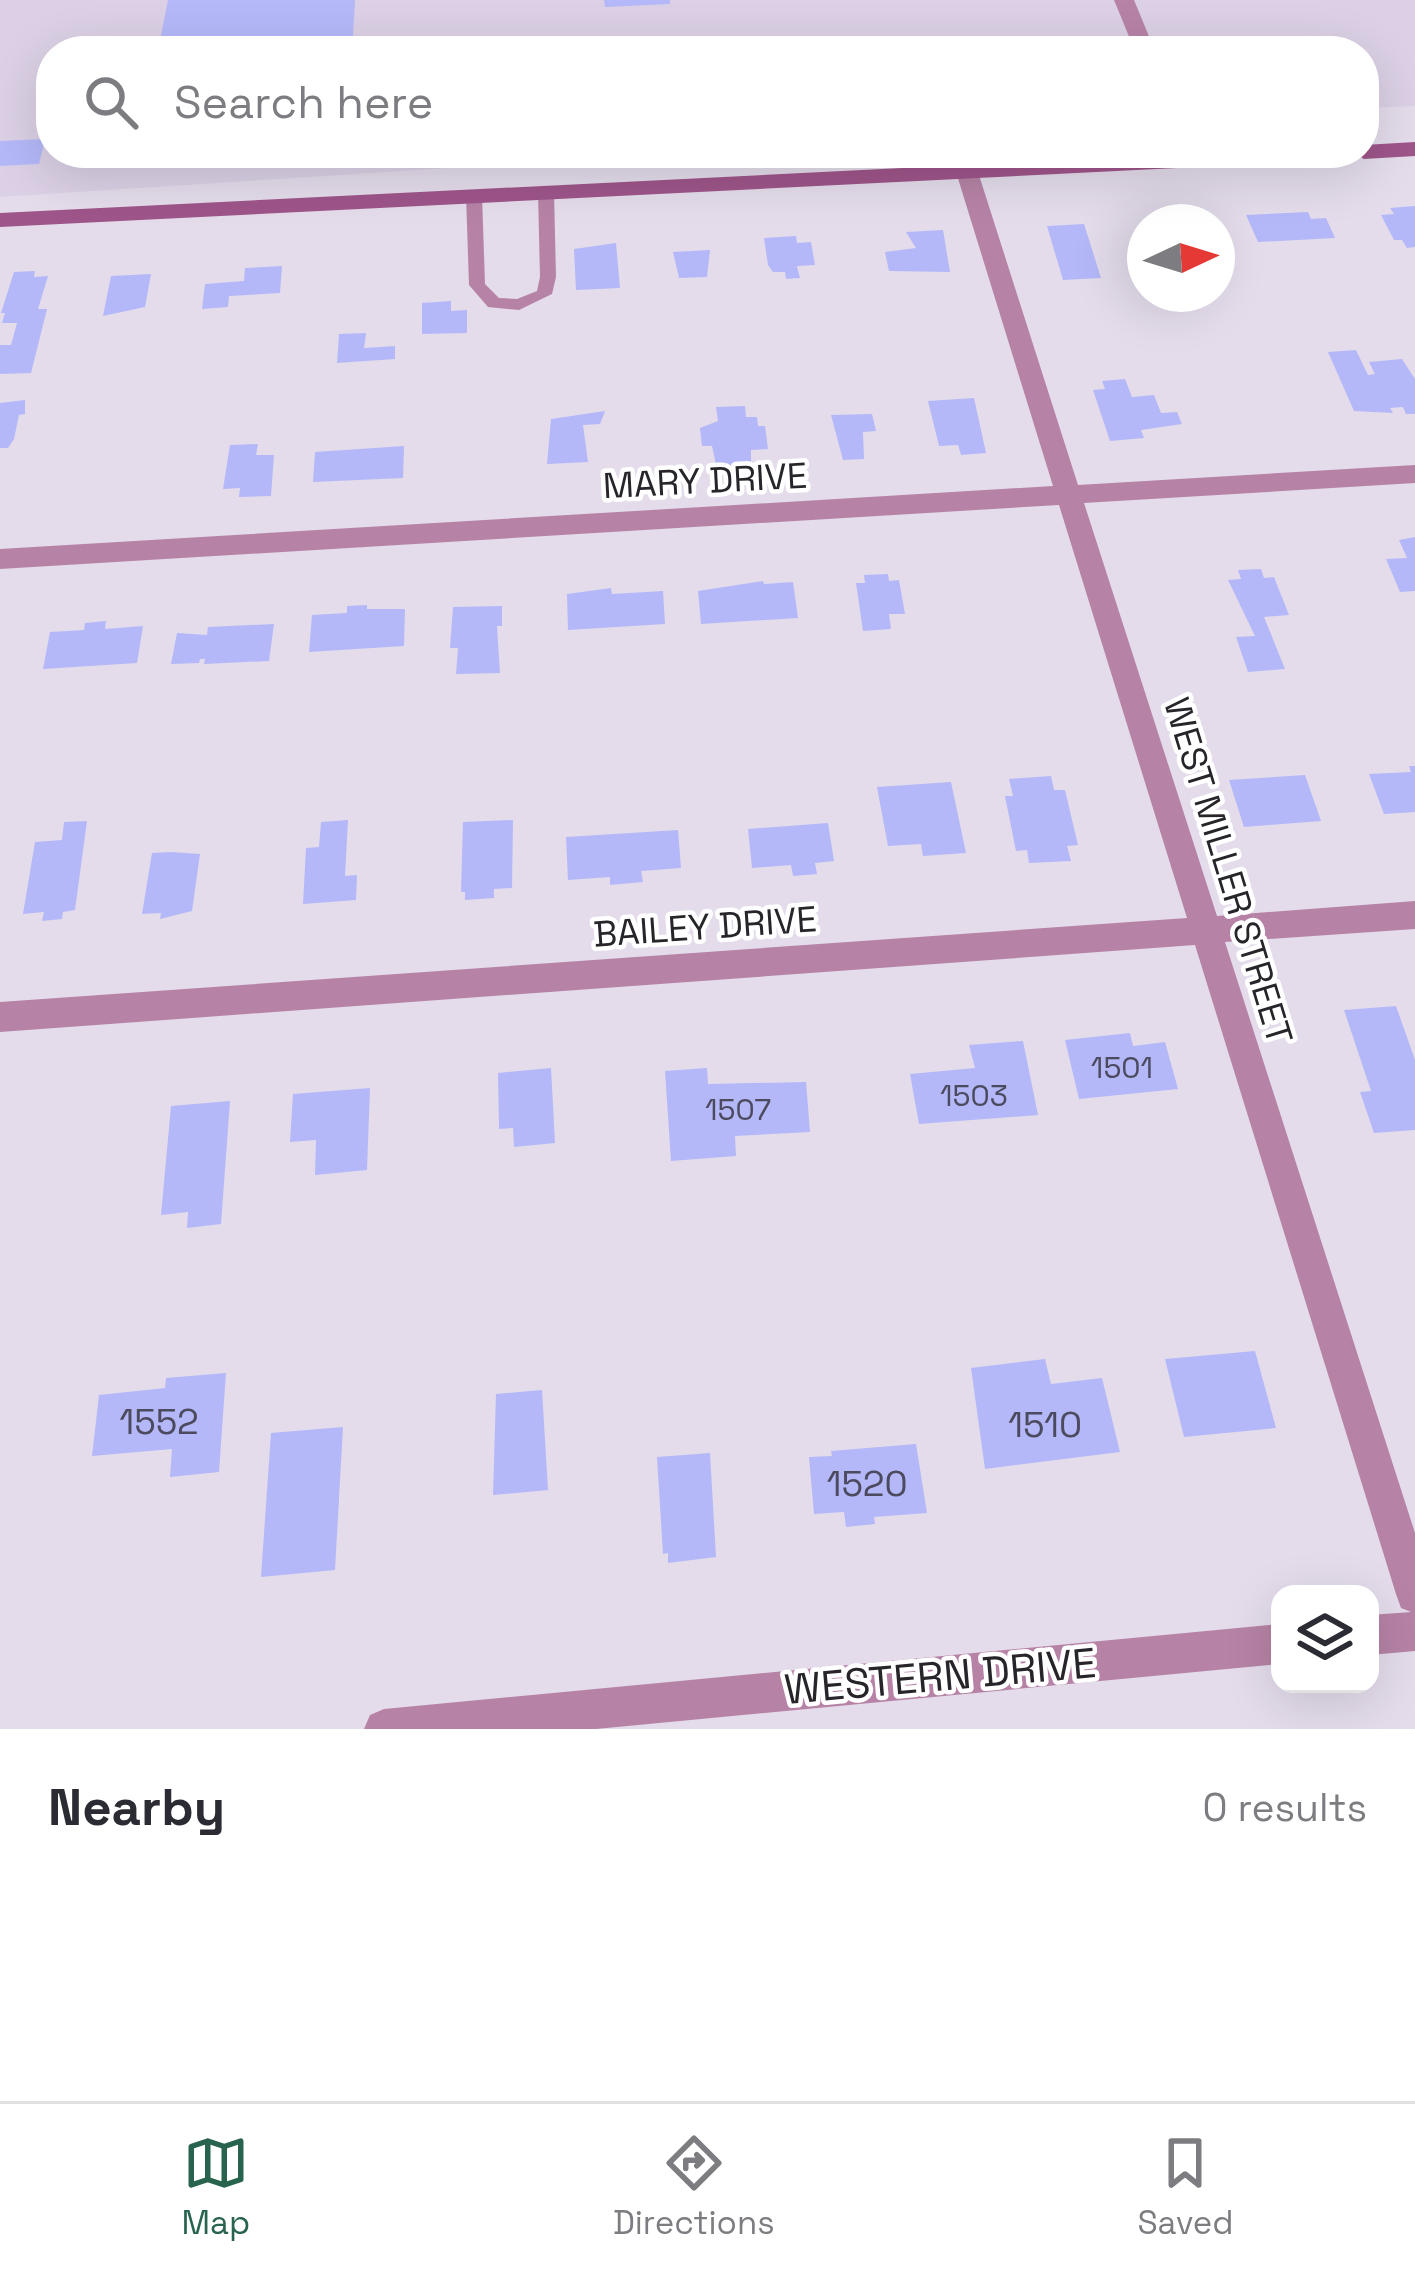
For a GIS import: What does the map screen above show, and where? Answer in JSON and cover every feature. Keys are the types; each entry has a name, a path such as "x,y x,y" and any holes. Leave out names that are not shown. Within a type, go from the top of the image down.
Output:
{"main road":[{"path":"1379,151 1415,149"},
{"path":"0,220 1026,168"}],"street":[{"path":"1124,0 1139,36"},
{"name":"WEST MILLER STREET","path":"967,172 1415,1594"},
{"name":"MARY DRIVE","path":"0,559 1415,475"},
{"name":"BAILEY DRIVE","path":"0,1017 1415,915"},
{"path":"1379,1634 1415,1631"},
{"name":"WESTERN DRIVE","path":"384,1729 1271,1645"}],"lane":[{"path":"474,195 478,285 494,303 519,305 544,294 548,277 545,192"}],"shaded area":[{"path":"0,0 1415,0 1415,106 1379,107 1379,36 36,36 36,168 448,168 0,197"}],"building":[{"path":"168,0 355,0 353,36 161,36"},
{"path":"604,0 670,0 670,4 605,7"},
{"path":"36,139 36,164 0,166 0,141"},
{"path":"1415,206 1415,247 1407,248 1402,240 1394,240 1381,215 1394,214 1390,208"},
{"path":"1308,212 1311,219 1326,218 1335,238 1258,242 1246,215"},
{"path":"1084,224 1101,278 1063,280 1047,226"},
{"path":"943,230 950,272 889,271 885,252 916,248 906,232"},
{"path":"796,236 797,243 811,242 815,265 797,266 800,278 786,279 785,272 773,272 768,265 764,238"},
{"path":"616,243 620,288 576,290 574,249"},
{"path":"710,250 707,277 679,278 673,252"},
{"path":"282,266 280,293 229,296 228,307 202,309 205,284 244,281 245,268"},
{"path":"35,271 34,277 48,276 38,309 47,309 31,373 0,374 0,345 11,345 17,323 2,323 5,313 1,313 14,272"},
{"path":"151,274 145,307 103,316 111,276"},
{"path":"451,301 451,311 467,310 467,333 422,334 422,303"},
{"path":"366,333 364,348 395,346 395,359 337,363 339,334"},
{"path":"1356,350 1368,375 1375,374 1369,362 1402,359 1415,379 1415,414 1406,414 1403,407 1390,408 1393,413 1354,411 1328,352"},
{"path":"1125,379 1132,397 1154,395 1161,413 1177,412 1182,424 1141,430 1144,438 1110,441 1093,390 1105,389 1102,381"},
{"path":"974,398 986,453 961,455 958,445 939,446 928,401"},
{"path":"25,400 25,414 19,415 14,439 8,448 0,448 0,403"},
{"path":"745,406 746,417 757,417 758,426 765,426 768,449 751,450 751,472 718,474 712,446 702,446 700,428 718,421 716,407"},
{"path":"605,411 600,424 583,425 588,462 547,464 551,419"},
{"path":"872,414 876,431 863,432 864,459 843,460 831,415"},
{"path":"258,444 256,455 274,455 271,496 239,497 240,488 223,489 230,445"},
{"path":"404,446 403,478 313,482 315,452"},
{"path":"1415,537 1415,591 1400,592 1386,559 1407,558 1399,540"},
{"path":"1261,569 1264,578 1274,577 1289,615 1264,617 1285,669 1248,672 1236,637 1255,636 1228,580 1241,579 1238,570"},
{"path":"888,574 889,581 899,580 905,614 889,614 891,629 863,631 856,583 865,583 864,575"},
{"path":"763,581 793,582 798,618 701,624 698,591"},
{"path":"611,588 612,594 663,591 665,624 568,630 567,594"},
{"path":"367,605 367,609 405,609 404,646 309,652 312,615 347,613 347,606"},
{"path":"502,606 502,626 497,626 500,673 456,674 458,648 450,648 453,607"},
{"path":"106,621 105,629 143,626 137,663 43,669 50,632 84,630 85,623"},
{"path":"274,624 269,661 204,664 205,659 200,659 199,663 171,664 177,633 207,635 208,627"},
{"path":"1409,766 1415,766 1415,812 1384,814 1369,774 1411,772"},
{"path":"1305,775 1321,821 1244,827 1229,780"},
{"path":"1051,776 1054,790 1065,790 1078,845 1067,846 1071,861 1029,863 1027,850 1016,851 1005,796 1013,796 1009,779"},
{"path":"951,782 966,853 923,856 921,844 888,846 877,787"},
{"path":"348,820 345,876 357,875 356,900 303,904 306,848 319,847 321,822"},
{"path":"513,820 512,888 494,889 494,898 465,900 461,892 463,822"},
{"path":"87,821 75,910 63,912 62,919 42,921 44,912 23,914 35,842 62,840 64,822"},
{"path":"828,823 834,861 815,863 817,874 793,876 791,865 752,868 748,829"},
{"path":"678,830 681,868 641,871 643,882 610,885 610,877 568,880 566,837"},
{"path":"152,853 200,854 192,911 160,919 161,913 142,914"},
{"path":"1396,1006 1415,1060 1415,1130 1374,1133 1360,1092 1371,1091 1344,1010"},
{"path":"1130,1033 1133,1046 1165,1042 1178,1089 1079,1099 1065,1040"},
{"path":"1023,1041 1038,1115 919,1124 910,1074 975,1068 969,1045"},
{"path":"551,1068 555,1143 514,1147 513,1128 499,1129 498,1073"},
{"path":"707,1068 708,1084 806,1082 810,1132 735,1136 736,1156 671,1161 665,1071"},
{"path":"370,1088 367,1170 315,1175 316,1140 290,1142 293,1094"},
{"path":"230,1101 221,1224 187,1228 188,1212 161,1215 171,1106"},
{"path":"1255,1351 1276,1428 1184,1437 1165,1359"},
{"path":"1045,1359 1051,1384 1102,1378 1120,1452 985,1469 971,1368"},
{"path":"226,1373 219,1472 170,1477 172,1449 92,1456 99,1395 165,1388 166,1378"},
{"path":"542,1390 548,1490 493,1495 496,1394"},
{"path":"343,1427 335,1570 261,1577 271,1433"},
{"path":"916,1444 927,1513 874,1517 875,1524 846,1527 844,1512 814,1514 809,1457"},
{"path":"710,1453 716,1557 668,1563 668,1553 663,1554 657,1457"}]}
